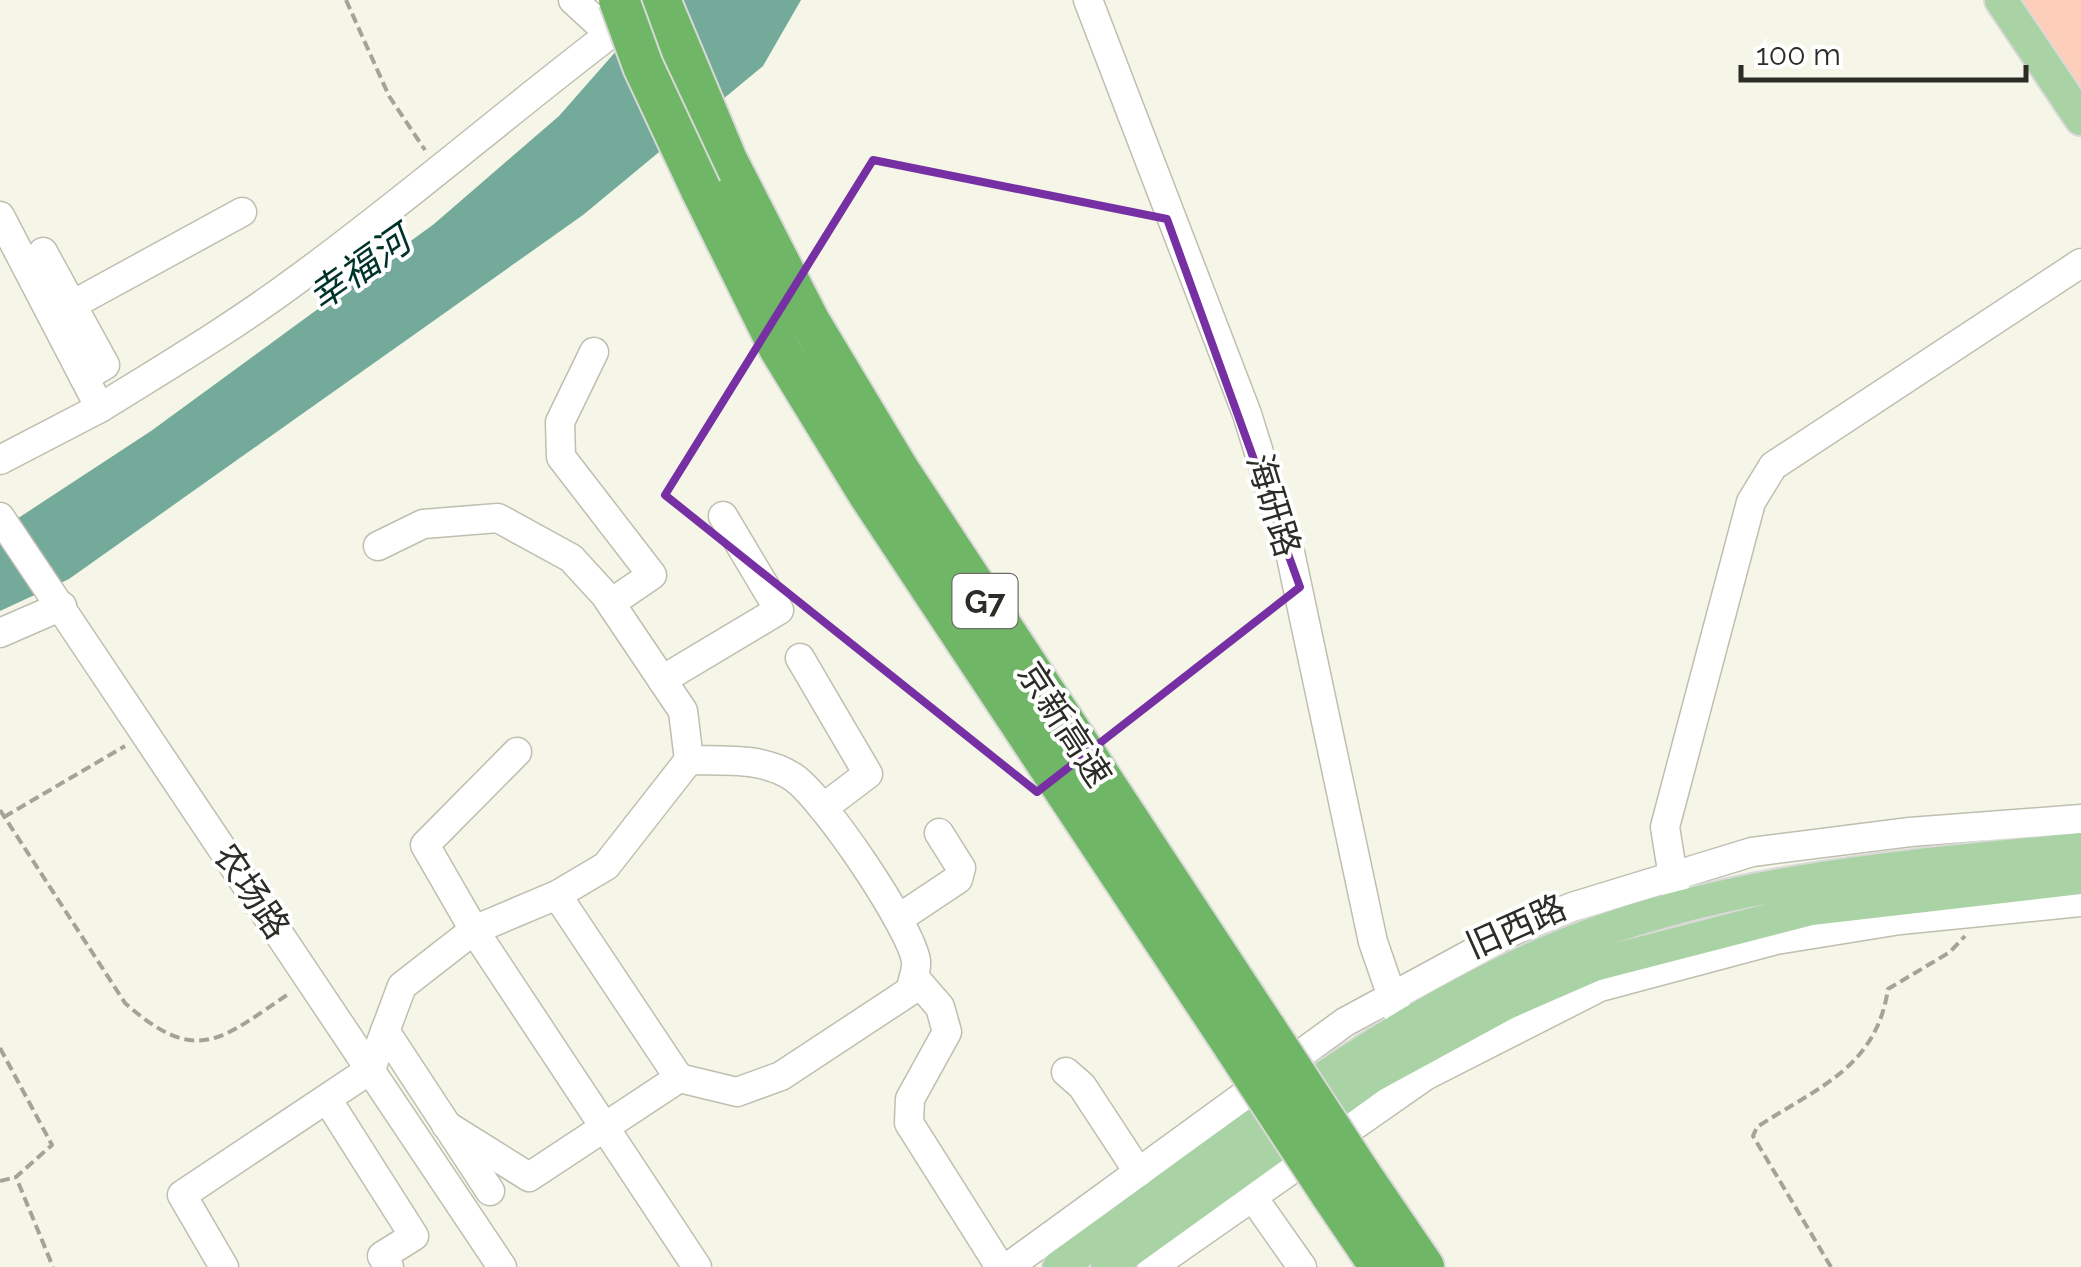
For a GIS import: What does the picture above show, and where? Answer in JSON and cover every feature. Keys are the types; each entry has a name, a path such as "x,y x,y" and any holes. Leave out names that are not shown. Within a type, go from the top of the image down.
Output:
{"highway":[{"name":"京新高速","path":"660,0 727,160 810,322 899,470 1251,1039 1345,1183 1424,1267"},
{"name":"京新高速","path":"614,17 643,66 779,348 870,495 1251,1039"},
{"name":"京新高速","path":"1345,1183 1380,1267"}],"main road":[{"path":"2001,0 2081,118"},
{"name":"旧西路","path":"1059,1267 1398,1011 1571,942 1676,910 1837,876 2081,848"},
{"name":"旧西路","path":"1107,1267 1371,1077 1493,1010 1594,964 1811,909 2081,878"}],"street":[{"path":"573,0 614,17"},
{"path":"0,460 100,408 295,282 406,198 436,168 636,0"},
{"name":"海研路","path":"1088,0 1247,414 1284,534 1373,942 1398,1011"},
{"path":"72,304 242,212"},
{"path":"0,216 100,408"},
{"path":"42,252 105,365 84,377"},
{"path":"1676,910 1675,874 1665,827 1751,502 1773,466 2081,263"},
{"path":"594,352 560,422 561,457 652,575 611,603"},
{"path":"662,680 778,610 723,516"},
{"name":"农场路","path":"0,517 502,1267"},
{"path":"224,1267 182,1195 371,1070 402,986 474,930 557,896 606,866 689,760 683,711 611,603 571,558 498,518 423,524 378,546"},
{"path":"0,633 59,602"},
{"path":"800,658 868,774 823,808"},
{"path":"518,752 424,845 474,930 697,1267"},
{"path":"557,896 679,1078 737,1092 781,1076 910,991 917,964 898,919 823,808 792,776 761,762 689,760"},
{"path":"914,977 940,1007 948,1032 910,1099 909,1123 1004,1267 1345,1022 1398,1011 1512,931 1675,874 1752,852 1910,832 2081,819"},
{"path":"898,919 958,879 961,868 939,833"},
{"path":"1152,1267 1425,1076 1600,987 1776,940 2081,902"},
{"path":"385,1032 490,1191"},
{"path":"1066,1072 1082,1086 1139,1173"},
{"path":"446,1124 530,1178 679,1078"},
{"path":"327,1099 414,1236 382,1256 388,1267"},
{"path":"1252,1196 1302,1267"}],"path":[{"path":"346,0 389,96 436,168"},
{"path":"4,817 147,734"},
{"path":"0,810 125,1003 148,1024 196,1042 218,1040 310,979"},
{"path":"1831,1267 1753,1136 1757,1127 1858,1058 1872,1043 1881,1024 1888,989 1950,952 1964,937 1974,913"},
{"path":"0,1048 52,1145 16,1177 0,1181"},
{"path":"16,1177 53,1267"}],"highlighted area":[{"path":"873,160 1167,219 1300,587 1037,792 665,495"}],"shaded area":[{"path":"2016,0 2081,0 2081,95"}],"water":[{"path":"661,0 801,0 763,66 583,215 69,579 0,611 0,530 151,431 434,224 559,116"}],"water label":[{"name":"幸福河","path":"359,268"}]}
